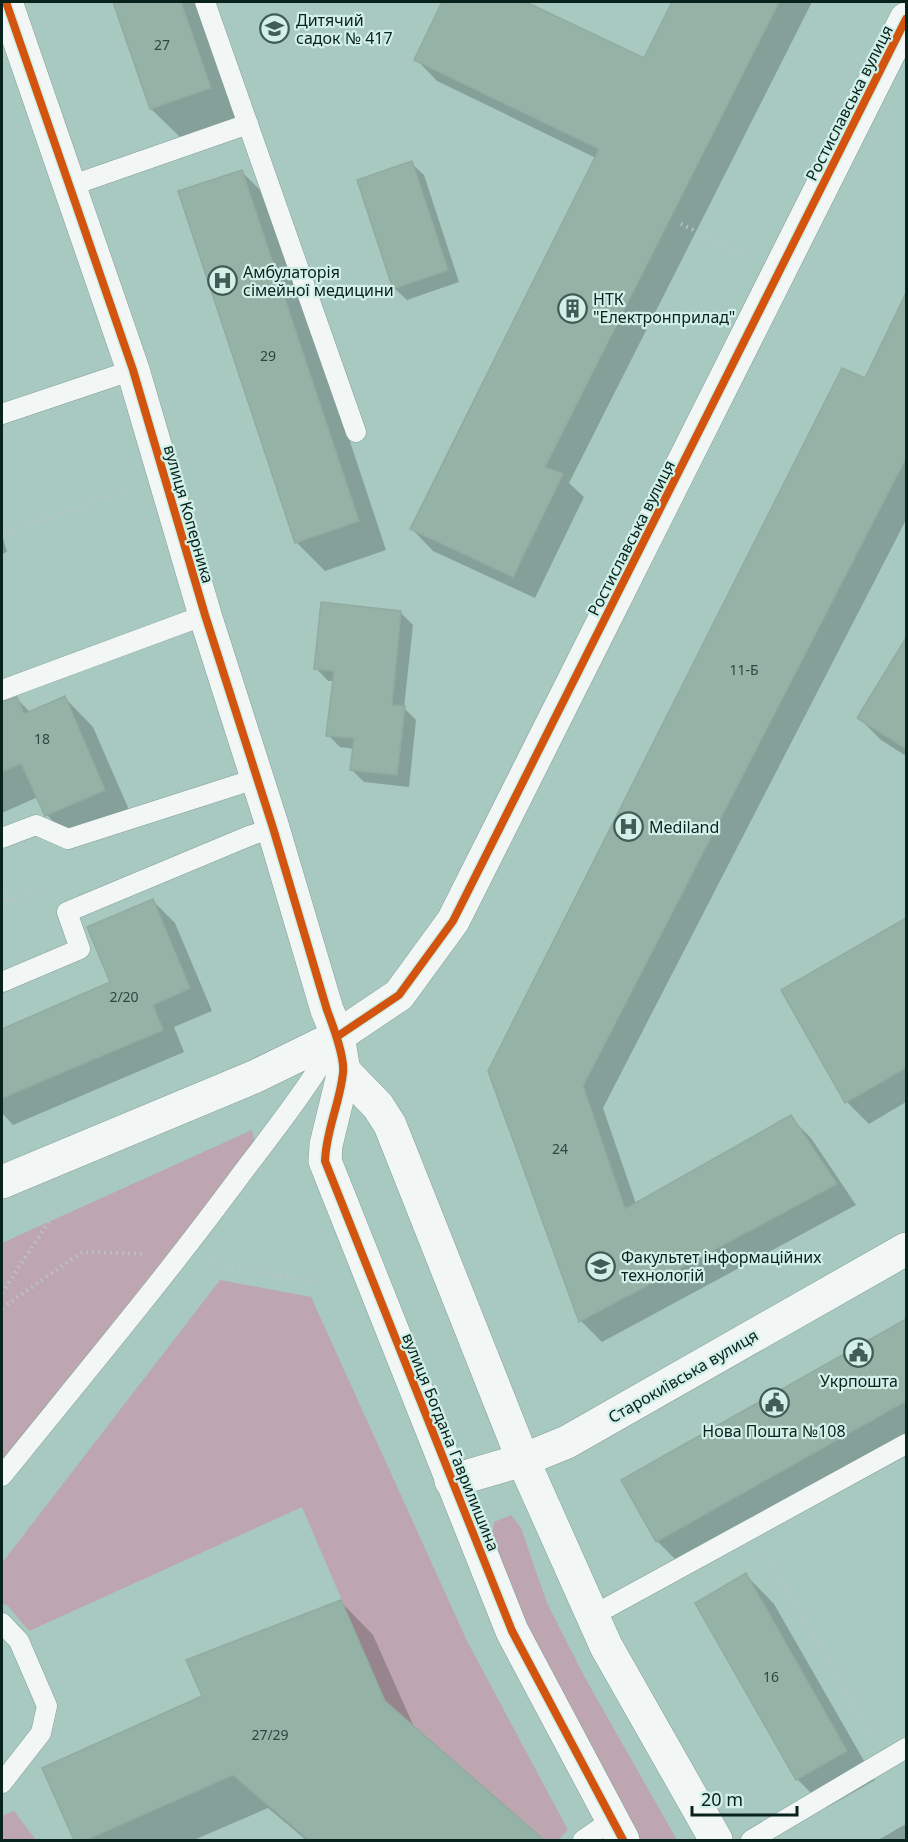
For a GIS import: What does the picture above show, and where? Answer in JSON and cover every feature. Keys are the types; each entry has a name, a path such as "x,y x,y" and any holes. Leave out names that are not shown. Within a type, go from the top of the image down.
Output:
{"street":[{"name":"вулиця Коперника","path":"6,2 11,46 70,186 133,370 205,615 258,778 327,1010 338,1036"},
{"name":"Ростиславська вулиця","path":"2,1182 254,1077 338,1036 399,995 453,921 897,59 906,18"},
{"name":"вулиця Богдана Гаврилишина","path":"338,1036 344,1071 326,1145 325,1161 512,1631 618,1830"},
{"path":"344,1071 378,1106 390,1125 523,1460 606,1647 716,1840"},
{"name":"Старокиївська вулиця","path":"451,1481 523,1460 567,1442 906,1249"}],"lane":[{"path":"205,2 356,432"},
{"path":"70,186 248,124"},
{"path":"2,414 133,370"},
{"path":"2,690 205,615"},
{"path":"2,838 36,825 68,839 258,778"},
{"path":"2,982 80,949 67,912 273,828"},
{"path":"2,1476 182,1255 324,1061 338,1036"},
{"path":"592,1616 906,1444"},
{"path":"2,1623 19,1641 47,1706 41,1733 2,1783"},
{"path":"751,1840 906,1748"},
{"path":"583,1840 618,1830"}],"path":[{"path":"681,224 744,255"},
{"path":"2,534 134,488"},
{"path":"2,887 7,902"},
{"path":"2,904 34,891 67,912"},
{"path":"2,1293 57,1209"},
{"path":"750,1530 886,1760"}],"shaded area":[{"path":"252,1130 255,1147 2,1460 2,1243"},
{"path":"220,1280 311,1297 467,1641 568,1830 558,1840 526,1840 534,1832 385,1701 302,1507 29,1631 8,1606 2,1603 2,1563"},
{"path":"511,1515 521,1528 547,1603 584,1676 677,1840 637,1840 560,1705 490,1552 494,1522"},
{"path":"14,1811 36,1840 2,1840 2,1816"}],"building":[{"path":"113,2 181,2 211,88 150,109"},
{"name":"НТК \"Електронприлад\"","path":"442,2 526,2 644,58 672,2 779,2 545,467 563,474 513,577 410,529 599,149 414,60"},
{"path":"412,161 448,270 393,289 357,180"},
{"path":"242,170 359,521 295,543 178,191"},
{"path":"906,293 906,458 583,1086 625,1209 791,1115 837,1184 579,1322 488,1071 842,368 865,378"},
{"path":"321,602 401,611 392,705 405,706 397,775 350,770 354,738 326,736 334,671 314,669"},
{"path":"906,638 906,749 857,718"},
{"path":"65,696 105,790 45,816 21,763 2,772 2,702 17,697 24,714"},
{"path":"153,899 190,988 153,1005 163,1030 2,1098 2,1029 110,982 87,927"},
{"path":"906,918 906,1068 845,1103 781,990"},
{"path":"906,1319 906,1401 656,1542 621,1480"},
{"path":"746,1573 847,1751 796,1780 695,1603"},
{"path":"341,1600 385,1701 544,1840 309,1840 233,1775 86,1840 74,1840 42,1768 202,1696 186,1660"}],"cycle path":[{"path":"6,2 133,370 205,615 338,1042 343,1073 325,1161 512,1631 623,1840"},
{"path":"338,1036 399,995 453,921 906,19"}],"place":[{"name":"Дитячий садок № 417","path":"275,29"},
{"name":"Амбулаторія сімейної медицини","path":"222,281"},
{"name":"НТК \"Електронприлад\"","path":"572,308"},
{"name":"Mediland","path":"628,827"},
{"name":"Факультет інформаційних технологій","path":"600,1266"},
{"name":"Укрпошта","path":"859,1353"},
{"name":"Нова Пошта №108","path":"774,1403"}]}
